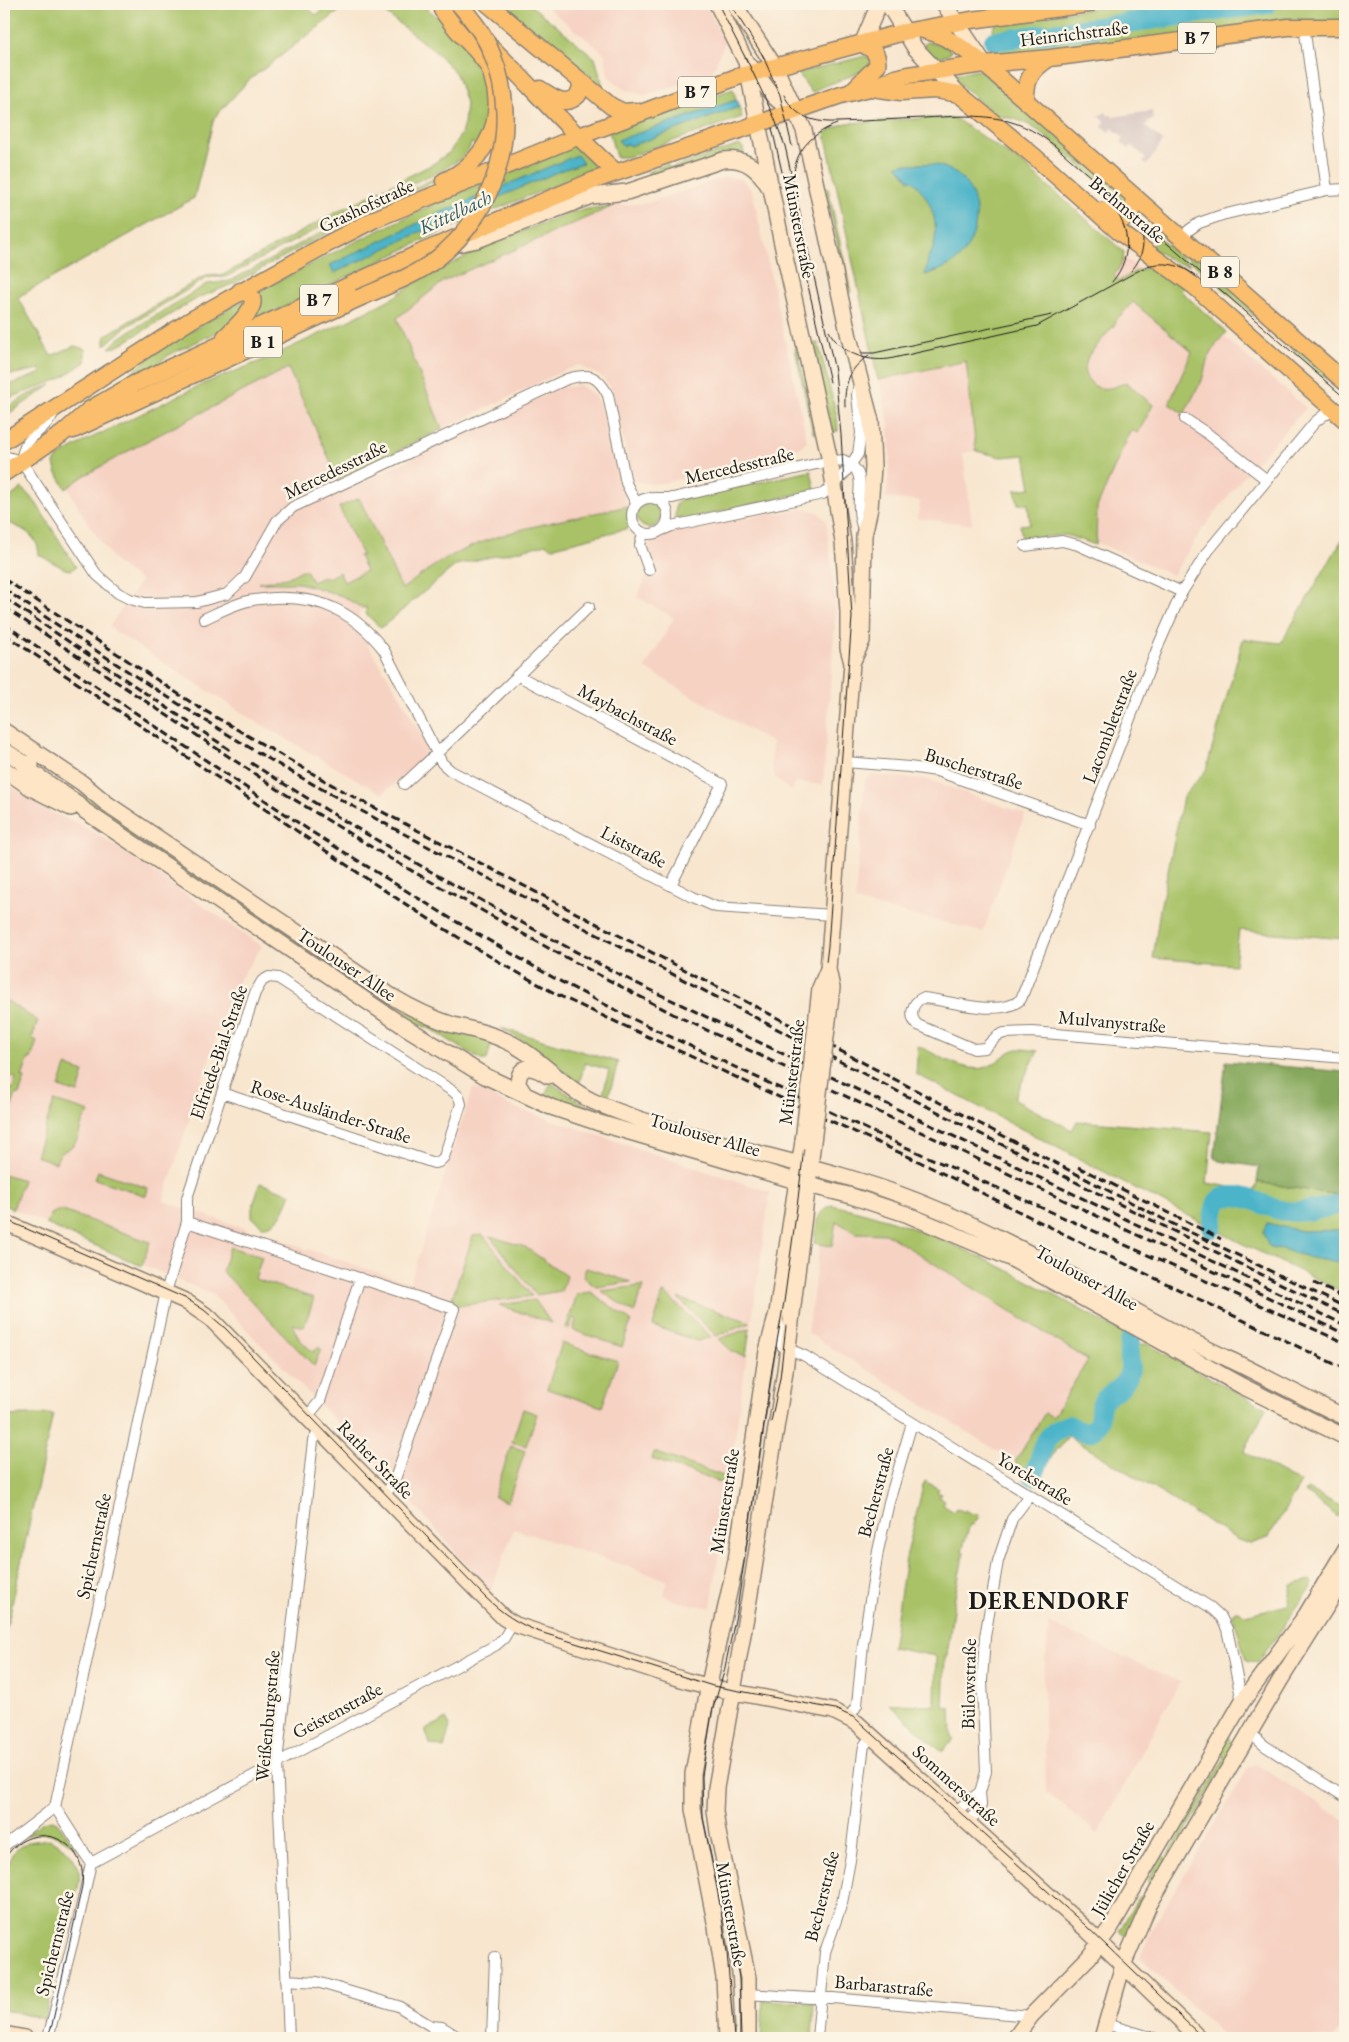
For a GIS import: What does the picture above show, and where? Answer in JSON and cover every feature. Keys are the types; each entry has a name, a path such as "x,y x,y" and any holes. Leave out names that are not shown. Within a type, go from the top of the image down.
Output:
{"main road":[{"name":"B 1","path":"62,434 422,268 445,252 466,232 481,208 500,160 505,112 502,90 492,54 483,35 459,4"},
{"path":"488,4 617,110 623,112 646,110"},
{"name":"Münsterstraße","path":"717,4 750,69 771,190 835,483 843,542 848,612 848,648 852,663 828,969 832,988 831,997 802,1183 785,1371 716,1788 715,1811 748,1978 748,2038"},
{"name":"Münsterstraße","path":"734,4 775,67 804,130 860,379 866,397 873,443 870,508 864,535 862,641 852,663"},
{"path":"851,92 877,66 877,55 873,50 862,44 879,4"},
{"name":"Brehmstraße","path":"888,4 912,31 915,48 959,94 1011,136 1127,238 1194,286 1342,413"},
{"path":"937,70 960,55 962,36 944,4"},
{"name":"Heinrichstraße","path":"775,67 912,31 962,36 1089,4"},
{"path":"438,7 481,38 525,80 579,139 612,168 634,184 647,186"},
{"path":"375,219 398,202 462,171 479,156 492,133 497,106 490,67 438,7"},
{"name":"Heinrichstraße","path":"795,110 851,92 870,88 895,78 937,70 1050,58 1288,27 1345,27"},
{"name":"Brehmstraße","path":"912,31 942,36 962,36 984,64 1345,382"},
{"path":"1026,100 1026,86 1031,74 1035,68 1050,58"},
{"name":"Grashofstraße","path":"4,441 191,320 240,291 375,219 750,69 775,67"},
{"path":"750,69 774,98 783,105 795,110"},
{"path":"525,80 559,101 568,101 576,98 580,90 580,81"},
{"name":"Heinrichstraße","path":"870,88 901,92 936,90 959,94"},
{"name":"B 7","path":"4,473 62,434 89,410 122,390 422,252 612,168 759,123 795,110"},
{"path":"422,252 477,240 591,196 627,192 716,162 733,159 748,164 761,173 771,190"},
{"path":"1096,210 1104,210 1113,216 1124,219 1132,213 1134,195"},
{"path":"216,347 240,324 251,309 251,298 245,292 240,291"},
{"path":"4,731 82,783 106,803"},
{"path":"4,750 85,811"},
{"path":"22,762 29,763 90,797 106,803"},
{"path":"4,769 48,797 75,809 85,811"},
{"name":"Toulouser Allee","path":"106,803 391,996 416,1011 433,1018 478,1031 528,1052 562,1083 596,1103 638,1119 805,1161 912,1199 950,1215 1033,1256 1184,1338 1345,1417"},
{"name":"Toulouser Allee","path":"85,811 402,1025 485,1076 551,1107 596,1122 848,1195 906,1214 987,1248 1052,1281 1242,1386 1345,1437"},
{"path":"525,1095 519,1087 518,1080 520,1073 527,1068 537,1068 562,1083"},
{"name":"Münsterstraße","path":"727,2038 724,1978 716,1928 696,1833 692,1798 693,1774 736,1560 767,1351 777,1313 802,1183"},
{"name":"Rather Straße","path":"4,1222 166,1292 196,1307 210,1318 490,1605 513,1623 709,1687 733,1692"},
{"path":"1104,2031 1123,1965 1149,1905 1337,1582 1345,1550"},
{"name":"Jülicher Straße","path":"1021,2024 1071,1976 1111,1927 1242,1702 1290,1638 1337,1582"},
{"name":"Sommersstraße","path":"733,1692 833,1711 849,1718 872,1735 1100,1942 1199,2038"},
{"path":"1242,1702 1250,1733"},
{"path":"4,2034 25,2038"}],"street":[{"path":"1304,26 1327,190"},
{"path":"1182,238 1199,223 1222,215 1327,190 1345,189"},
{"name":"Mercedesstraße","path":"21,461 97,575 118,593 145,604 197,602 227,594 245,577 277,521 293,507 566,379 581,375 589,375 600,382 608,395 626,483 636,503"},
{"name":"Münsterstraße","path":"835,483 858,454 861,433 856,395 860,379"},
{"path":"4,456 21,461 26,443 33,434 50,420 58,406"},
{"name":"Lacombletstraße","path":"919,998 924,997 964,1006 989,1007 1010,1005 1018,1002 1029,982 1159,644 1182,592 1220,536 1319,418 1342,413"},
{"path":"1185,419 1208,434 1266,480"},
{"path":"830,461 843,460 851,464"},
{"name":"Mercedesstraße","path":"649,570 640,546 642,533 635,527 632,518 636,503 643,499 673,498 830,461"},
{"name":"Münsterstraße","path":"851,464 856,468 860,482 859,509 864,535"},
{"path":"642,533 652,534 672,526 823,494 835,483"},
{"path":"823,494 837,506"},
{"name":"Mercedesstraße","path":"655,498 664,503 668,512 667,523 660,531"},
{"path":"1024,546 1062,541 1078,545 1182,592"},
{"name":"Liststraße","path":"204,619 244,602 263,599 292,597 313,600 333,607 358,623 375,638 384,650 438,754 445,766 451,771 716,907 832,915"},
{"path":"404,784 438,754 589,607"},
{"name":"Maybachstraße","path":"517,675 722,784 671,885"},
{"name":"Buscherstraße","path":"845,762 937,771 1090,825"},
{"name":"Elfriede-Bial-Straße","path":"166,1292 187,1222 188,1198 222,1093 256,993 262,981 269,977 278,978 459,1097 461,1104 444,1157 439,1162 430,1163"},
{"name":"Mulvanystraße","path":"919,998 912,1010 912,1020 915,1023 974,1050 988,1046 997,1036 1004,1033 1032,1032 1345,1058"},
{"name":"Rose-Ausländer-Straße","path":"222,1093 430,1163"},
{"path":"187,1222 454,1309 394,1482 384,1496"},
{"path":"307,1417 320,1401 360,1278"},
{"name":"Spichernstraße","path":"55,1806 166,1292"},
{"path":"777,1313 782,1346 786,1348"},
{"name":"Yorckstraße","path":"786,1348 805,1356 1194,1595 1216,1612 1227,1629 1242,1702"},
{"name":"Becherstraße","path":"849,1718 856,1705 863,1644 878,1551 889,1502 912,1423"},
{"name":"Weißenburgstraße","path":"289,2038 277,1762 313,1441 320,1430"},
{"name":"Bülowstraße","path":"968,1822 979,1811 981,1806 980,1792 986,1772 982,1681 985,1638 995,1580 1006,1531 1012,1519 1030,1495"},
{"name":"Geistenstraße","path":"91,1863 496,1645 504,1638 513,1623"},
{"path":"1250,1733 1265,1746 1345,1797"},
{"name":"Becherstraße","path":"817,2038 825,1952 842,1903 851,1856 864,1746 872,1735"},
{"path":"956,1811 980,1792"},
{"path":"4,1846 55,1806 91,1863"},
{"name":"Spichernstraße","path":"48,2038 80,1917 91,1863"},
{"path":"492,2038 495,1957"},
{"path":"286,1980 317,1982 398,2006 431,2026 441,2038"},
{"name":"Barbarastraße","path":"748,1994 820,1998 1021,2024"},
{"path":"431,2026 442,2026 460,2038"},
{"path":"1104,2031 1154,2038"}],"shaded area":[{"path":"543,4 705,4 725,42 712,73 646,96 625,90 608,76 605,54"},
{"path":"1152,111 1153,121 1151,119 1145,126 1163,141 1147,165 1143,162 1146,158 1132,146 1129,149 1121,142 1124,138 1112,128 1109,132 1102,126 1105,122 1098,116 1107,112 1107,115 1112,115 1113,117"},
{"path":"847,125 1115,251 1177,296 1306,408 1244,476 1201,531 1173,575 1082,536 966,361 976,451 963,453 972,524 918,519 920,501 886,498 890,459 889,424 826,137 829,131"},
{"path":"726,177 742,179 752,191 807,440 804,445 783,456 664,483 636,482 627,457 612,389 602,377 579,365 442,429 396,318 444,281 613,206 648,203"},
{"path":"285,363 345,490 560,388 580,385 593,394 599,403 627,506 532,526 501,535 465,549 443,560 402,589 374,601 359,613 359,628 367,644 400,696 427,745 423,759 382,794 257,722 109,627 141,581 116,563 86,521 64,481"},
{"path":"807,509 818,512 826,520 836,608 823,785 796,782 792,791 775,777 771,766 772,743 645,668 674,618 637,597 651,567 646,551 652,539 665,532 698,524"},
{"path":"870,775 926,779 1025,814 983,932 855,901 865,780"},
{"path":"4,780 44,809 96,833 262,946 231,992 163,1201 410,1283 473,1087 513,1107 770,1192 711,1608 675,1601 664,1595 668,1580 514,1529 491,1592 384,1471 213,1295 4,1205"},
{"path":"824,1211 907,1239 1093,1353 1025,1468 808,1333"},
{"path":"1049,1623 1180,1682 1098,1834 1046,1792 1043,1684"},
{"path":"1256,1764 1345,1821 1345,2024 1333,2038 1226,2038 1140,1957 1154,1925 1249,1767"}],"green space":[{"path":"4,4 303,4 316,15 328,6 338,12 248,81 214,118 194,198 18,297 51,356 74,346 85,349 85,362 60,379 4,400 4,387 41,373 40,369 4,376"},
{"path":"374,4 421,4 440,19 467,47 489,83 491,119 478,149 472,142 462,158 442,170 345,214 226,277 205,279 123,329 105,345 105,337 108,334 199,279 209,275 221,276 333,214 433,164 450,152 461,134 466,103 456,74 438,54"},
{"path":"501,4 529,4 553,23 595,58 603,86"},
{"path":"1123,4 1345,4 1345,25 997,59 992,50 991,37 996,23"},
{"path":"927,42 946,46 950,49 951,53 938,57 934,56 928,52 924,44"},
{"path":"865,56 871,59 867,69 812,93 798,73"},
{"path":"980,70 1125,193 1127,205 1039,131 1015,119 996,116 952,77 953,74"},
{"path":"733,89 742,117 627,157 616,157 609,131"},
{"path":"929,118 956,119 1023,164 1124,252 1123,261 1114,276 1119,281 1134,272 1155,265 1184,286 1181,291 1226,332 1207,361 1202,380 1184,414 1169,404 1192,352 1133,302 1115,321 1116,323 1088,356 1084,371 1087,378 1096,387 1113,387 1126,382 1153,405 1138,433 1131,430 1097,507 1096,545 1066,535 1022,539 1020,525 1030,524 1028,504 1018,504 1015,490 1031,488 1025,455 1001,457 976,451 966,361 878,380 825,133 847,123"},
{"path":"576,144 597,165 596,169 447,229 255,321 253,320 256,294 265,288 418,212 496,176"},
{"path":"739,145 743,148 744,157 656,175 648,174 648,172 667,164 671,168"},
{"path":"448,172 449,174 337,228 233,284 198,298 116,347 109,348 130,331 207,284 230,281 335,225"},
{"path":"825,188 828,188 851,293 848,292"},
{"path":"613,206 444,281 397,318 442,429 339,480 288,368 141,444 82,477 66,489 56,472 54,463 59,456 87,440 203,384 266,359 352,319 394,297 419,280 501,239 572,212"},
{"path":"1165,231 1337,381 1332,384 1161,235"},
{"path":"1159,238 1190,265 1176,263 1150,247"},
{"path":"244,300 246,308 228,327 169,355 153,368 87,404 87,402 131,373 159,349"},
{"path":"818,343 837,416 838,431 832,432 813,344"},
{"path":"797,347 816,434 813,433 795,348"},
{"path":"51,385 4,417 4,410 29,394"},
{"path":"811,471 815,490 679,521 675,518 676,504 681,499"},
{"path":"22,488 36,503 76,567 71,570 65,569 39,555 36,543 30,534 9,523 4,526 4,502"},
{"path":"359,498 402,589 453,555 474,545 517,531 627,506 629,528 551,548 547,544 456,565 381,628 366,614 366,607 362,608 342,596 299,583 258,583 287,578 302,570 306,570 312,582 326,576 328,578 339,572 344,582 366,571 359,556 362,555 339,507"},
{"path":"649,504 657,508 661,516 657,524 649,528 641,524 637,516 641,508"},
{"path":"1343,538 1345,539 1345,939 1239,930 1235,965 1153,958 1160,909 1183,797 1206,770 1243,639 1281,643"},
{"path":"64,786 88,798 403,1009 492,1041 487,1060 481,1060 429,1028 408,1021 73,798"},
{"path":"4,999 38,1021 32,1038 37,1041 22,1077 25,1078 19,1095 16,1094 7,1129 4,1131 4,1089 13,1089 16,1078 7,1075 4,1071"},
{"path":"501,1028 618,1062 609,1095 603,1094 609,1070 585,1063 579,1084 543,1054"},
{"path":"918,1046 950,1062 976,1069 993,1064 1014,1050 1038,1051 1015,1096 1015,1100 1072,1130 1077,1121 1212,1132 1207,1183 1255,1191 1257,1182 1345,1196 1345,1293 1241,1243 916,1074"},
{"path":"1226,1061 1345,1072 1345,1196 1257,1182 1259,1167 1219,1161 1214,1158"},
{"path":"66,1066 84,1072 78,1093 59,1087"},
{"path":"551,1083 582,1103 677,1139 543,1099"},
{"path":"54,1101 90,1112 83,1121 77,1140 71,1147 59,1155 56,1163 36,1156"},
{"path":"98,1171 148,1188 146,1196 95,1179"},
{"path":"4,1174 23,1180 13,1209 4,1205"},
{"path":"260,1183 291,1194 278,1220 262,1226 252,1217 252,1208"},
{"path":"832,1205 874,1215 914,1229 993,1263 1144,1345 1145,1343 1266,1408 1244,1452 1301,1483 1268,1538 1250,1544 1238,1540 1068,1436 1059,1449 1057,1448 1041,1475 1039,1473 1036,1479 1018,1467 1019,1465 1015,1462 1045,1413 1053,1417 1088,1360 887,1234 856,1233 836,1221 832,1246 814,1243 819,1216 826,1208"},
{"path":"63,1211 150,1242 142,1266 46,1224 51,1214"},
{"path":"483,1235 532,1296 456,1306 450,1304 473,1236"},
{"path":"490,1236 525,1247 567,1276 561,1291 536,1295"},
{"path":"230,1247 262,1257 255,1279 314,1298 304,1327 293,1324 303,1343 313,1352 319,1347 321,1349 314,1366 222,1271"},
{"path":"586,1268 631,1282 596,1287 583,1277"},
{"path":"643,1286 634,1313 601,1291"},
{"path":"591,1292 631,1321 622,1347 573,1330 576,1319 573,1318 569,1329 566,1328 577,1294"},
{"path":"663,1293 711,1337 698,1341 653,1326"},
{"path":"678,1298 750,1322 750,1323 716,1336"},
{"path":"535,1300 551,1323 499,1305"},
{"path":"750,1328 746,1356 733,1352 719,1339"},
{"path":"562,1343 618,1361 602,1407 547,1389"},
{"path":"523,1409 537,1414 526,1446 512,1442"},
{"path":"53,1414 4,1641 4,1416"},
{"path":"511,1446 525,1451 508,1502 494,1497"},
{"path":"654,1452 729,1478 728,1485 652,1459"},
{"path":"925,1481 939,1489 937,1492 941,1494 939,1497 945,1501 943,1505 954,1512 957,1508 975,1515 977,1513 980,1516 975,1520 974,1525 970,1524 962,1551 964,1552 954,1601 947,1657 945,1657 943,1707 951,1708 952,1737 954,1739 942,1752 889,1704 935,1705 936,1656 892,1648 906,1558"},
{"path":"1307,1489 1344,1508 1338,1517 1305,1492"},
{"path":"1310,1580 1313,1584 1258,1663 1246,1660 1233,1615 1235,1611 1245,1615 1288,1605 1292,1585"},
{"path":"446,1719 450,1726 444,1748 430,1744 425,1730"},
{"path":"1228,1736 1234,1750 1153,1888 1150,1888 1148,1880 1161,1851 1165,1860 1224,1760 1220,1750"},
{"path":"52,1820 57,1822 77,1850 64,1839 50,1834 28,1835 20,1838 43,1822"},
{"path":"49,1839 60,1844 72,1856 80,1878 78,1889 67,1917 45,2019 4,2010 4,1882 12,1854 18,1848 28,1842"},
{"path":"1145,1894 1148,1898 1126,1936 1120,1930 1138,1898"},
{"path":"763,2000 814,2003 812,2038 761,2038"}],"water":[{"path":"736,100 739,107 642,142 623,146 618,140"},
{"path":"577,155 583,163 562,170 435,225 334,273 330,265 435,215"},
{"path":"930,164 946,168 957,174 965,182 975,201 976,224 973,235 964,252 952,264 925,275 929,254 931,254 934,244 935,224 930,205 925,196 897,165"},
{"path":"1267,1223 1301,1231 1345,1230 1345,1264 1311,1258 1278,1248 1273,1249 1268,1245 1263,1232"}],"waterway":[{"name":"Kittelbach","path":"994,41 1267,4"},
{"path":"1212,1228 1216,1204 1220,1199 1227,1197 1241,1197 1276,1209 1293,1212 1345,1203"},
{"path":"1033,1476 1044,1446 1052,1434 1068,1425 1090,1432 1095,1428 1098,1423 1101,1404 1127,1378 1130,1369 1129,1344 1131,1339"}],"tram line":[{"path":"718,4 748,63"},
{"path":"730,4 765,59"},
{"path":"762,54 780,95 792,146"},
{"path":"734,2038 727,1952 718,1890 703,1818 702,1776 712,1712 724,1672 737,1610 797,1207 828,946 852,617 841,435 835,371 785,146 774,117 745,56"},
{"path":"784,95 794,109 807,118 814,120 839,122 977,116 1008,121 1024,126 1055,146 1345,398"},
{"path":"794,173 798,156 808,142 814,136 837,124"},
{"path":"772,128 830,382"},
{"path":"1105,198 1120,217 1126,238 1124,261 1112,282"},
{"path":"1131,271 1139,259 1143,246 1142,232 1136,218"},
{"path":"829,331 840,345 854,354 871,359 889,359 1037,326 1147,266 1173,265 1185,269 1196,276"},
{"path":"861,353 874,353 1052,315"},
{"path":"845,407 849,377 862,360 869,356"},
{"path":"4,1219 187,1299 204,1310 225,1328 485,1597 517,1622 540,1632 713,1686 835,1709 855,1718 1085,1925 1203,2038"},
{"path":"771,1422 780,1378 786,1326"},
{"path":"4,1860 15,1846 27,1838 41,1836 55,1838 67,1844 76,1855 82,1869 82,1886 52,2025 47,2038"},
{"path":"729,1914 739,1978 741,2038"}],"railway":[{"path":"4,579 195,705 346,793 1163,1219 1345,1307"},
{"path":"4,589 111,661 221,730 295,774 386,824 916,1101 1173,1231 1345,1315"},
{"path":"4,598 230,750"},
{"path":"4,607 282,792 391,859 550,949 673,1014 1345,1334"},
{"path":"4,624 312,832 450,918 554,978 635,1020 892,1141 1345,1343"},
{"path":"4,634 269,812"},
{"path":"251,763 438,876 630,980 1345,1325"},
{"path":"264,808 448,931 562,997 920,1162 1094,1249 1345,1369"},
{"path":"1078,1167 1221,1239"},
{"path":"1314,1283 1345,1298"}],"district":[{"name":"DERENDORF","path":"1049,1601"}]}
